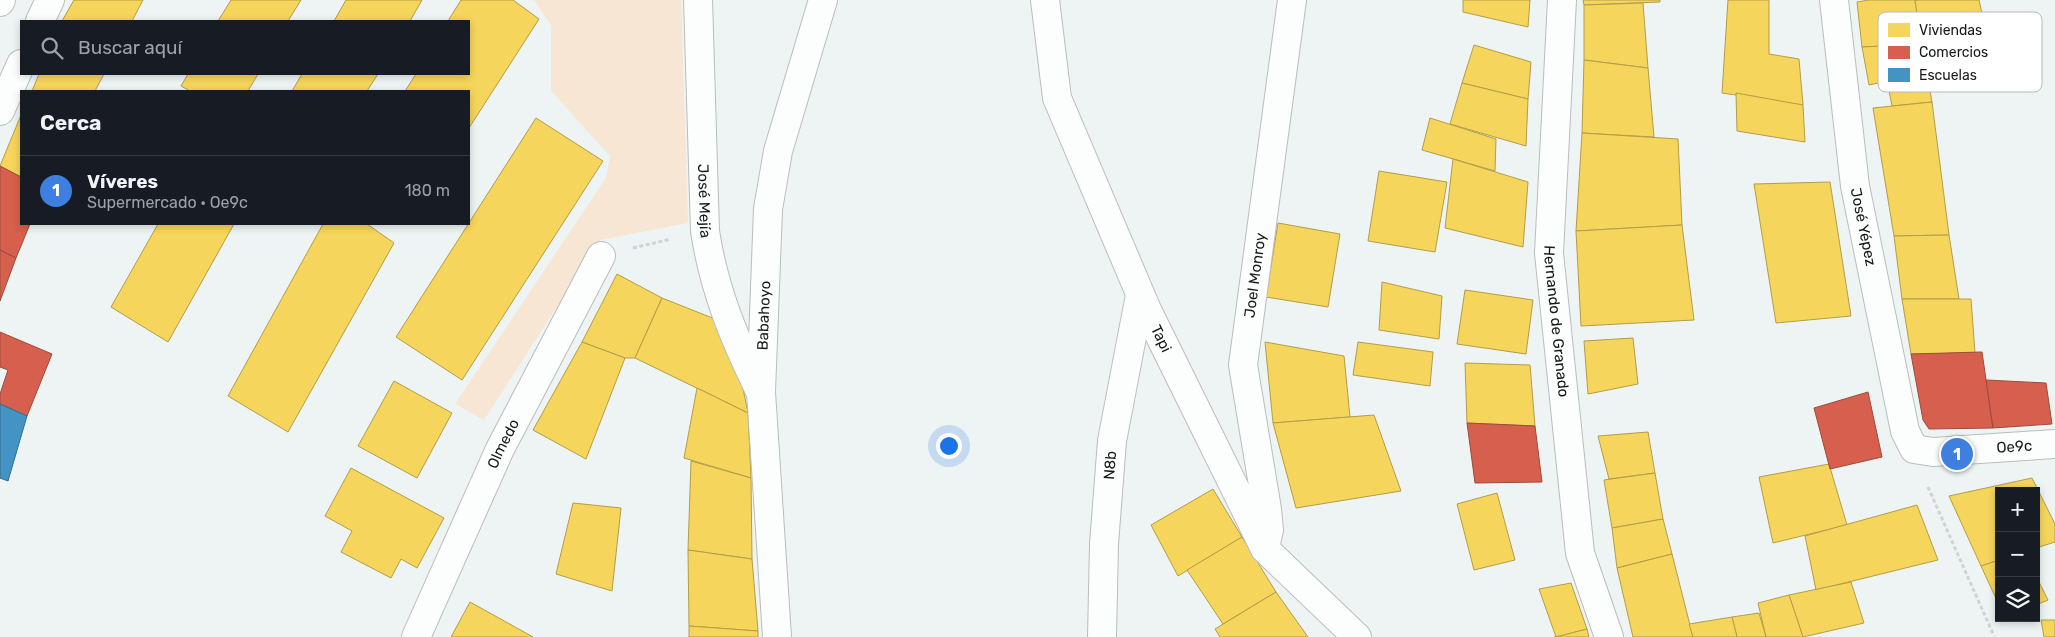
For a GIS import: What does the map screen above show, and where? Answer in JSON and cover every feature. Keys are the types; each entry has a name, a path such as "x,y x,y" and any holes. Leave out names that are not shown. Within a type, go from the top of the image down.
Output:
{"street":[{"path":"40,20 50,0"},
{"name":"José Mejía","path":"698,0 705,231 720,300 734,338 760,392"},
{"name":"Babahoyo","path":"777,637 760,392 768,209 778,151 823,0"},
{"name":"Tapi","path":"1045,0 1057,98 1140,295 1265,549 1357,637"},
{"name":"Joel Monroy","path":"1265,549 1269,530 1267,509 1243,365 1292,0"},
{"name":"Hernando de Granado","path":"1562,0 1549,253 1580,553 1609,637"},
{"name":"José Yépez","path":"1834,0 1856,186 1905,431 1914,449"},
{"path":"0,111 20,66"},
{"name":"Olmedo","path":"416,637 500,449 601,256"},
{"name":"N8b","path":"1102,637 1104,544 1112,441 1140,295"},
{"name":"Oe9c","path":"1914,449 1933,452 2055,444"}],"path":[{"path":"601,256 705,231"},
{"path":"1927,485 1994,636"}],"shaded area":[{"path":"534,0 681,0 688,223 600,240 484,420 455,404 606,178 610,156 551,91 551,25"}],"building: Viviendas":[{"path":"74,0 143,0 133,20 63,20"},
{"path":"231,0 301,0 289,20 219,20"},
{"path":"346,0 422,0 411,20 335,20"},
{"path":"461,0 513,0 539,19 470,126 470,90 406,90 415,75 470,75 470,20 449,20"},
{"path":"1463,0 1530,0 1528,27 1463,12"},
{"path":"1583,0 1660,0 1660,2 1584,5"},
{"path":"1728,0 1769,0 1769,54 1799,59 1803,105 1722,93"},
{"path":"1869,0 1915,0 1917,12 1878,12 1878,46 1862,47 1857,2"},
{"path":"1979,0 1982,12 1917,12 1915,1"},
{"path":"1643,3 1648,68 1584,60 1584,5"},
{"path":"1474,45 1531,62 1528,99 1462,83"},
{"path":"1878,46 1878,83 1869,85 1862,47"},
{"path":"1584,60 1648,68 1654,137 1582,133"},
{"path":"39,75 103,75 96,90 32,90"},
{"path":"187,75 257,75 249,90 188,90 181,86"},
{"path":"301,75 377,75 368,90 293,90"},
{"path":"1462,83 1528,99 1526,146 1450,124"},
{"path":"1889,92 1930,92 1932,102 1892,106"},
{"path":"1736,93 1803,105 1805,142 1737,131"},
{"path":"1932,102 1949,235 1894,236 1873,108"},
{"path":"20,117 20,176 0,166"},
{"path":"536,118 603,161 462,380 396,337 468,225 470,225 470,221"},
{"path":"1430,118 1496,139 1495,171 1422,150"},
{"path":"1582,133 1678,139 1682,225 1576,231"},
{"path":"1453,159 1528,182 1523,247 1445,228"},
{"path":"1379,171 1447,182 1435,252 1368,241"},
{"path":"1830,182 1851,316 1776,323 1754,184"},
{"path":"1278,223 1340,234 1328,307 1266,297"},
{"path":"157,225 233,225 168,342 111,307"},
{"path":"322,225 368,225 394,243 288,432 228,396"},
{"path":"1682,225 1694,320 1581,326 1576,231"},
{"path":"1949,235 1959,299 1902,299 1894,236"},
{"path":"617,274 662,298 635,358 625,358 582,342"},
{"path":"1382,282 1442,296 1439,339 1379,330"},
{"path":"1465,290 1533,300 1526,354 1457,344"},
{"path":"662,298 730,325 748,413 635,358"},
{"path":"1902,299 1971,299 1975,353 1911,354"},
{"path":"1633,338 1638,384 1588,394 1584,341"},
{"path":"582,342 625,358 586,459 533,430"},
{"path":"1265,342 1344,356 1350,417 1273,423"},
{"path":"1358,342 1433,352 1430,386 1353,375"},
{"path":"1465,363 1530,365 1535,426 1467,423"},
{"path":"394,381 452,413 417,478 358,446"},
{"path":"697,388 748,413 751,478 684,458"},
{"path":"1374,415 1401,491 1296,508 1273,423"},
{"path":"1648,432 1655,473 1609,479 1598,436"},
{"path":"691,461 751,478 752,559 688,550"},
{"path":"1829,464 1847,525 1773,543 1759,477"},
{"path":"351,468 444,518 417,568 401,559 391,578 341,552 352,531 325,516"},
{"path":"1655,473 1663,519 1612,528 1604,480"},
{"path":"2032,478 2036,487 1995,487 1995,561 1981,566 1949,496"},
{"path":"1213,489 1242,537 1178,576 1151,525"},
{"path":"1497,493 1515,560 1474,570 1457,504"},
{"path":"2040,494 2055,524 2055,542 2040,547"},
{"path":"573,503 621,508 612,591 556,574"},
{"path":"1917,505 1938,560 1816,590 1805,536"},
{"path":"1663,519 1672,554 1617,568 1612,528"},
{"path":"1242,537 1276,592 1223,624 1187,570"},
{"path":"688,550 752,559 758,631 689,626"},
{"path":"1672,554 1693,637 1633,637 1617,568"},
{"path":"1995,561 1995,596 1981,566"},
{"path":"1851,582 1864,623 1803,637 1789,595"},
{"path":"1571,583 1587,629 1556,637 1539,589"},
{"path":"2040,584 2048,600 2040,603"},
{"path":"1276,592 1308,637 1220,637 1215,629"},
{"path":"1789,595 1803,637 1766,637 1758,603"},
{"path":"470,602 533,637 451,637"},
{"path":"1759,613 1766,637 1737,637 1732,617"},
{"path":"1732,617 1737,637 1693,637 1689,624"},
{"path":"2041,620 2055,620 2055,637 2044,637"},
{"path":"689,626 758,631 758,637 689,637"},
{"path":"1587,629 1589,637 1556,637"}],"building: Comercios":[{"path":"0,166 20,176 20,225 30,225 16,258 0,250"},
{"path":"0,250 16,258 0,301"},
{"path":"0,332 52,354 27,416 0,404 0,394 8,370 0,367"},
{"path":"1982,352 1993,428 1929,429 1923,420 1911,354"},
{"path":"1986,380 2046,383 2052,424 1993,428"},
{"path":"1868,392 1882,457 1830,469 1814,408"},
{"path":"1467,423 1535,426 1542,482 1475,483"}],"building: Escuelas":[{"path":"0,404 27,416 8,481 0,478"}],"place":[{"name":"Víveres","path":"1957,454"}]}
